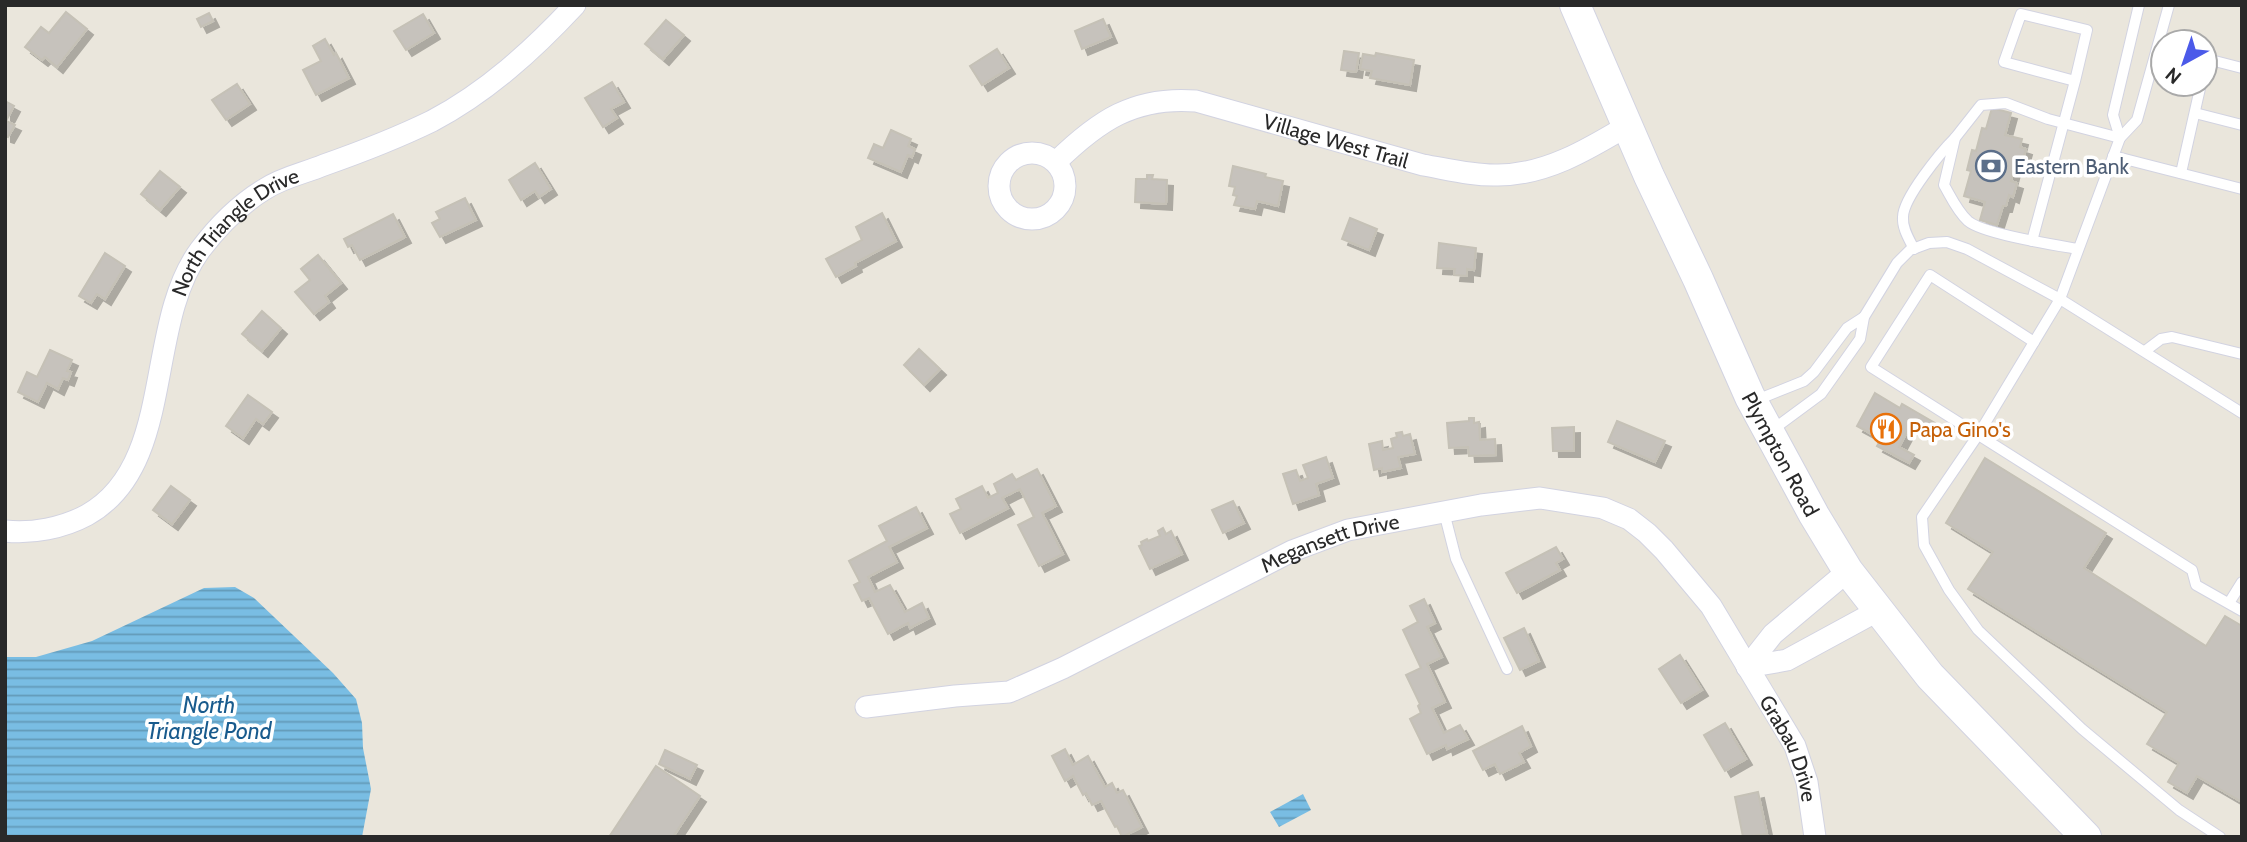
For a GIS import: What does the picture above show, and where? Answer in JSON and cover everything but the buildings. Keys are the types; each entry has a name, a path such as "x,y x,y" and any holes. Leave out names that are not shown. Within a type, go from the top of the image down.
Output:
{"main road":[{"name":"Plympton Road","path":"1575,5 1750,397 1848,571 1930,676 2086,837"}],"street":[{"name":"North Triangle Drive","path":"5,531 44,529 79,519 104,503 123,482 137,461 144,443 171,319 184,277 199,251 239,208 268,187 397,137 454,108 514,65 575,5"},
{"name":"Village West Trail","path":"1056,162 1080,139 1107,120 1139,106 1175,99 1206,104 1423,164 1459,172 1495,175 1528,172 1559,162 1585,152 1627,126"},
{"name":"Megansett Drive","path":"866,708 1009,692 1063,668 1292,551 1321,539 1348,530 1444,512 1540,498 1603,508 1618,513 1647,533 1711,607 1746,667"},
{"path":"1746,667 1773,634 1848,571"},
{"path":"1746,667 1787,660 1879,610"},
{"name":"Grabau Drive","path":"1746,667 1796,746 1807,782 1815,837"}],"lane":[{"path":"2120,138 2113,114 2139,5"},
{"path":"2169,5 2137,120 2120,138 2060,299 1978,435 1922,517 1924,545 1949,590 1978,630 2082,729 2179,810 2221,837"},
{"path":"2032,241 2076,81 2087,30 2021,14 2004,62 2076,81"},
{"path":"2219,62 2242,68"},
{"path":"2181,173 2198,98"},
{"path":"1914,249 1906,233 1903,218 1907,203 1942,151 1981,104 2006,103 2120,138"},
{"path":"2195,113 2242,125"},
{"path":"1955,138 1944,185 1955,205 1970,223 2014,237 2078,249"},
{"path":"2113,156 2242,189"},
{"path":"1768,433 1825,389 1860,339 1864,317 1897,263 1914,249 1929,243 1947,243 1967,249 2060,299 2242,413"},
{"path":"2034,342 1930,275 1871,367 2192,570 2196,585 2242,611"},
{"path":"1750,397 1764,397 1804,381 1847,328 1864,317"},
{"path":"2145,351 2161,339 2172,337 2242,354"},
{"path":"1444,512 1456,559 1507,669"},
{"path":"2229,603 2242,582"}],"water":[{"name":"North Triangle Pond","path":"235,587 254,598 333,673 356,699 371,789 362,837 5,837 5,657 36,657 92,641 204,588"},
{"path":"1303,794 1311,810 1279,827 1270,812"}],"place":[{"name":"Eastern Bank","path":"1991,166"},
{"name":"Papa Gino's","path":"1886,429"}]}
